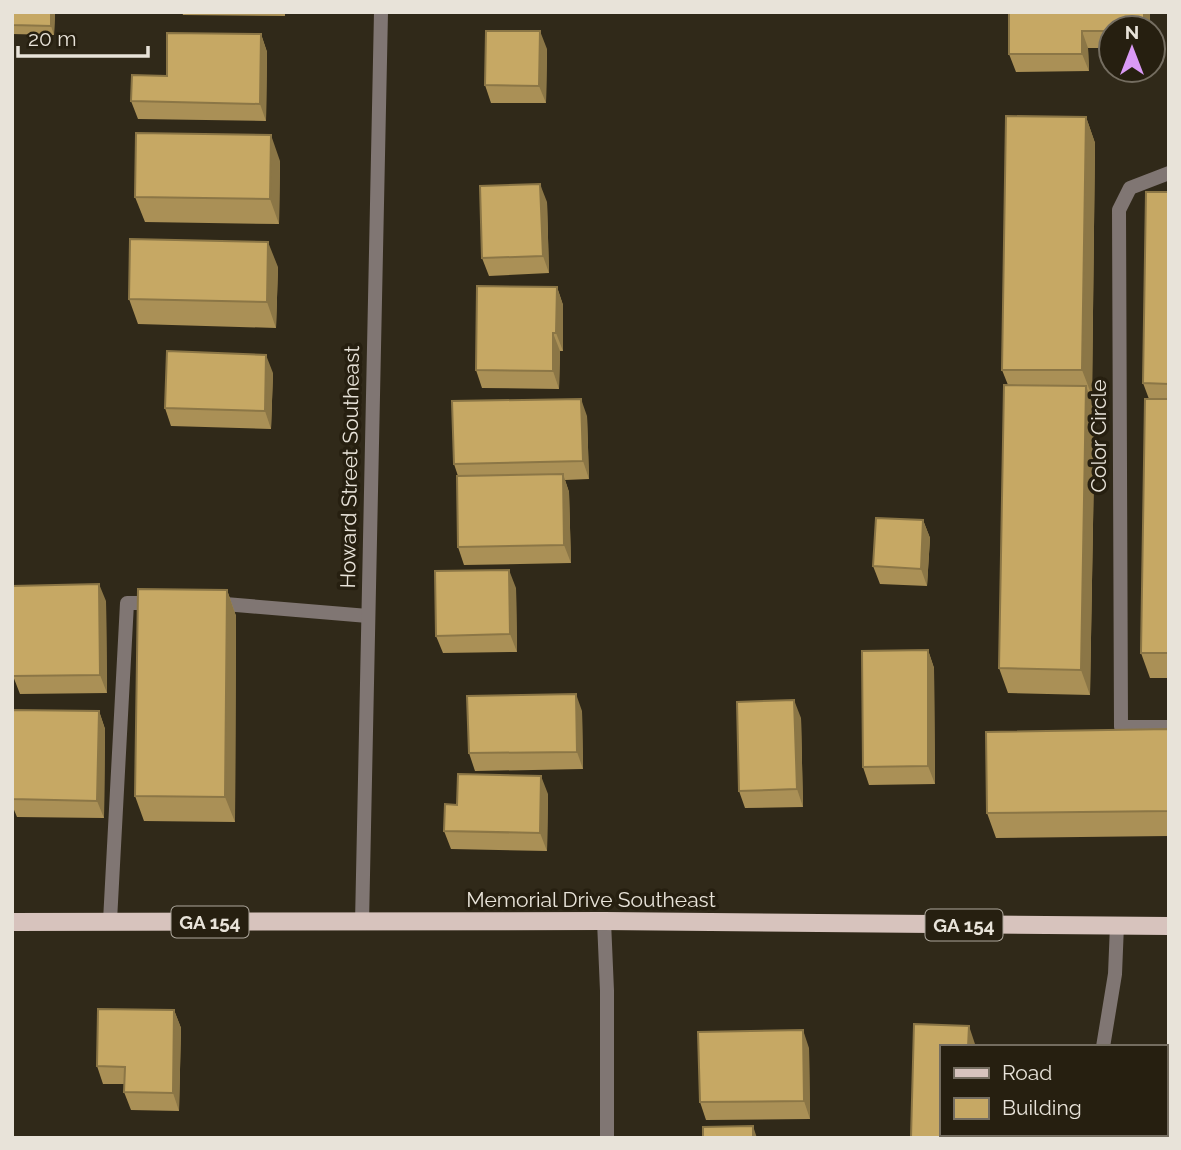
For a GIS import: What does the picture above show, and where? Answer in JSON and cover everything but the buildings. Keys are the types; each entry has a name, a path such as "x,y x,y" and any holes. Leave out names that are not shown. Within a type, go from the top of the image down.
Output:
{"main road":[{"name":"Memorial Drive Southeast","path":"12,922 604,921 1169,926"}],"street":[{"name":"Howard Street Southeast","path":"362,923 381,12"},
{"name":"Color Circle","path":"1169,173 1130,188 1119,210 1121,727 1169,727"},
{"path":"110,921 127,603 167,603"},
{"path":"194,603 234,603 368,616"},
{"path":"604,921 607,1138"},
{"path":"1103,1045 1115,974 1117,925"}]}
